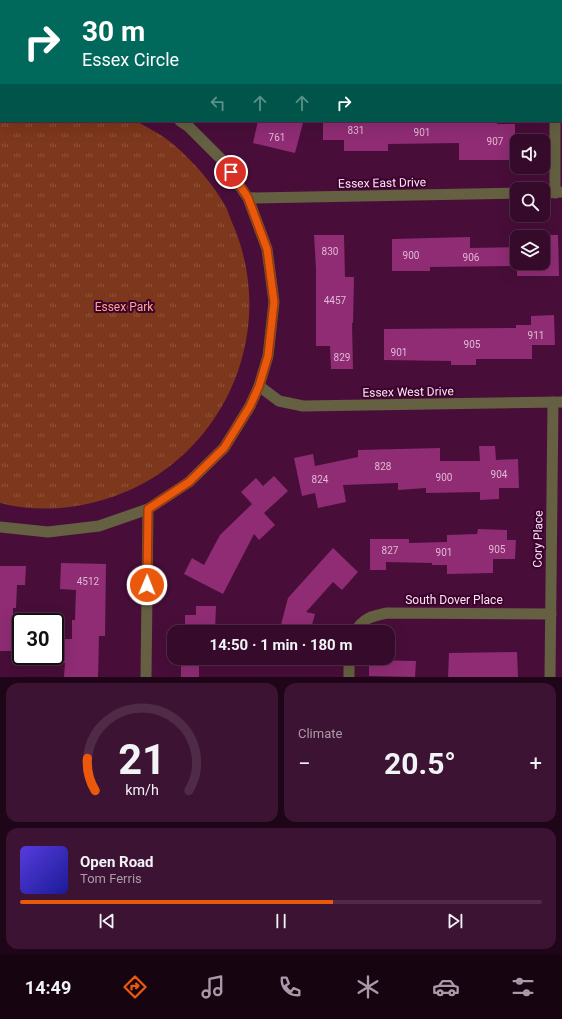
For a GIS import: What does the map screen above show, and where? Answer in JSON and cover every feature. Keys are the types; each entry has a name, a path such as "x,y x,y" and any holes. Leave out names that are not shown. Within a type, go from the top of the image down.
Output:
{"street":[{"path":"0,527 48,532 99,526 148,509 189,482 224,448 250,406 259,386 268,356 274,302 267,249 248,198 222,160 189,127 182,122"},
{"path":"555,122 558,192"},
{"name":"Essex East Drive","path":"248,198 510,193"},
{"name":"Essex West Drive","path":"259,386 279,401 303,406 557,402"},
{"name":"Cory Place","path":"550,677 550,614 557,402"},
{"path":"146,677 148,509"},
{"name":"South Dover Place","path":"360,625 371,616 387,613 550,614"},
{"path":"349,665 349,677"}],"green space":[{"name":"Essex Park","path":"0,122 138,122 174,145 196,166 221,198 234,227 246,267 249,308 244,348 232,387 212,422 186,452 153,478 115,496 73,507 44,509 0,503"}],"building":[{"path":"258,122 303,123 295,153 253,143"},
{"path":"323,122 497,122 497,124 515,124 515,134 510,134 510,160 459,160 459,143 388,144 388,151 344,151 344,140 323,140"},
{"path":"314,235 344,235 345,277 354,277 352,323 353,369 331,369 330,346 316,346 316,268"},
{"path":"550,235 558,235 559,276 517,276 517,270 550,270"},
{"path":"470,237 470,248 510,247 510,266 430,267 430,271 392,271 392,239"},
{"path":"554,315 555,345 532,345 532,359 476,359 476,365 451,365 451,361 384,360 384,329 516,328 516,325 531,325 531,316"},
{"path":"479,446 495,446 496,460 518,459 519,488 499,488 499,499 480,500 480,492 426,493 426,488 398,490 398,483 343,485 346,502 318,508 315,493 302,496 294,458 313,454 315,466 358,457 358,450 440,448 440,461 480,461"},
{"path":"274,476 288,491 264,513 275,525 259,540 254,534 223,594 184,574 192,558 204,565 220,535 252,504 241,492 256,478 263,486"},
{"path":"478,529 507,530 507,540 516,540 515,559 493,559 493,573 447,574 447,565 432,565 432,563 386,562 386,570 370,570 370,539 409,539 409,543 447,542 447,535 477,534"},
{"path":"333,548 358,572 342,590 333,582 306,612 315,614 312,625 281,625 288,598"},
{"path":"61,563 106,564 105,636 99,636 98,677 64,677 64,639 72,639 72,620 75,620 76,590 60,589"},
{"path":"0,566 26,566 25,585 17,585 16,608 13,608 12,613 12,651 0,651"},
{"path":"196,606 216,606 215,625 185,625 185,615 196,615"},
{"path":"517,652 518,677 448,677 449,653"},
{"path":"395,661 416,661 415,677 369,676 369,665 395,665"},
{"path":"181,665 199,665 199,677 181,677"}],"route":[{"path":"147,585 148,509 189,482 224,448 250,406 259,386 268,356 274,302 267,249 248,198 231,172"}]}
